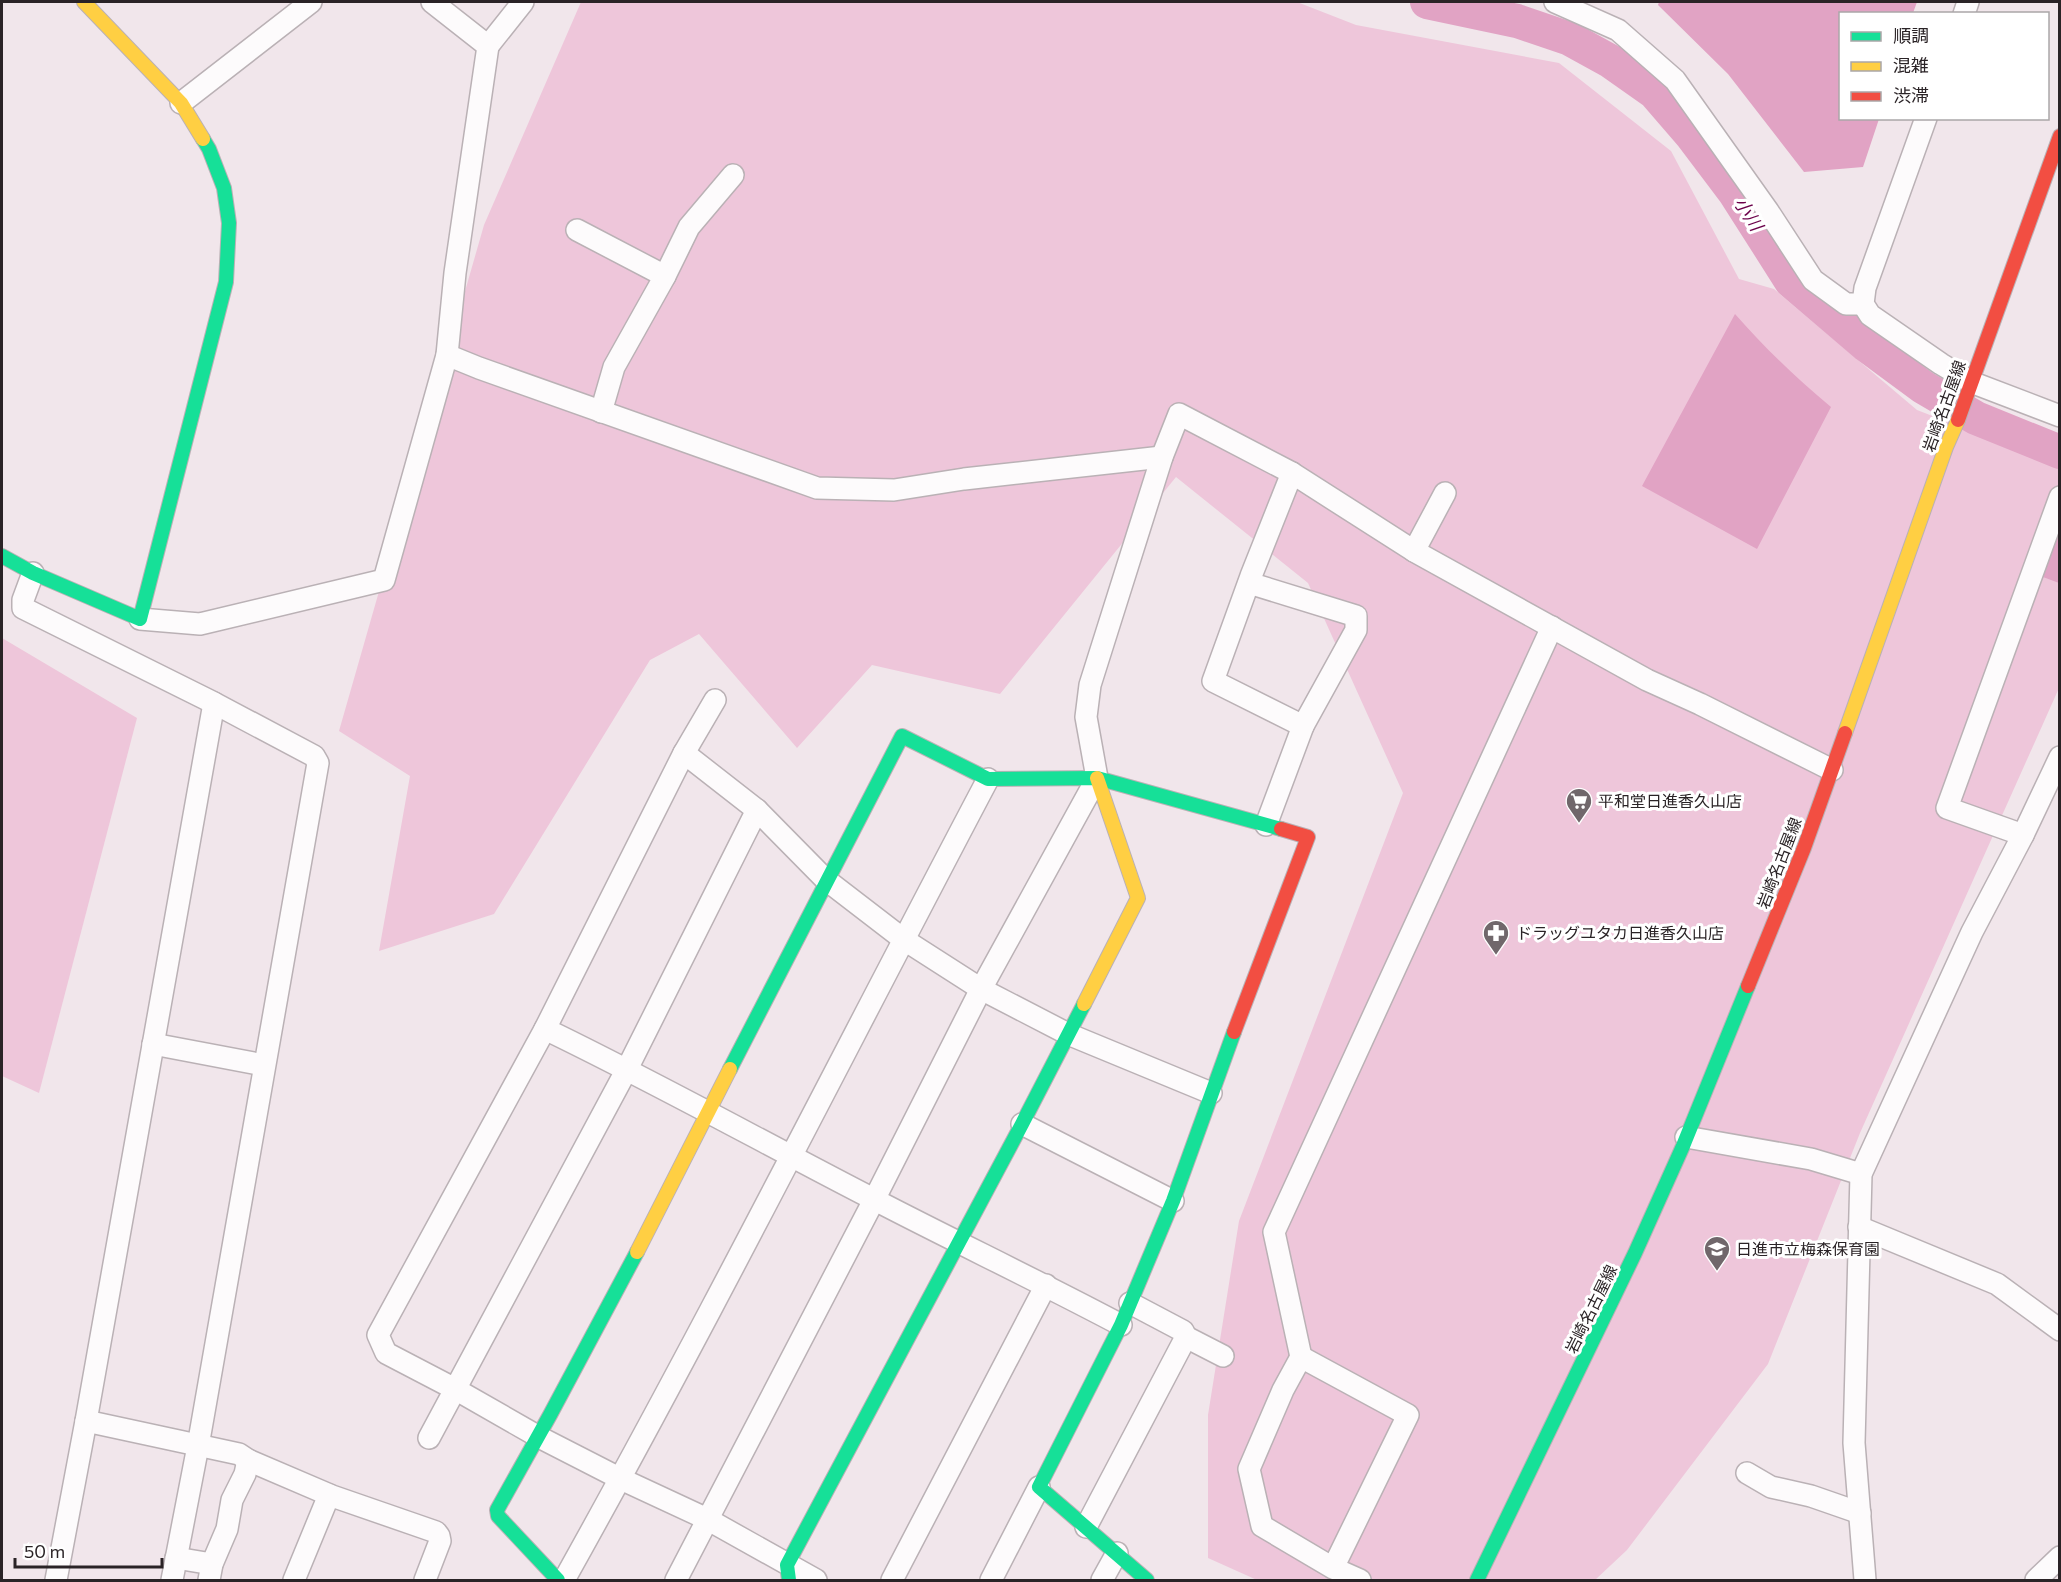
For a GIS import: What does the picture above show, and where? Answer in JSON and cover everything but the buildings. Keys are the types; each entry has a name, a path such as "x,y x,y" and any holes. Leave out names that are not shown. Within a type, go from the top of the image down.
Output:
{"street":[{"path":"84,2 181,103 209,149 224,188 229,223 226,282 140,619"},
{"path":"181,103 311,2"},
{"path":"432,2 488,46"},
{"path":"2,556 33,573 140,619 200,624 384,580 447,355 455,273 488,46 523,2"},
{"path":"1555,2 1618,30 1675,80 1750,184 1813,280 1846,304 1863,304"},
{"path":"1925,120 1865,288 1863,304 1870,315 1941,364 1968,389 2060,416"},
{"name":"岩崎名古屋線","path":"1478,1581 1635,1253 1686,1137 1804,848 1942,458 1953,434 2060,136"},
{"path":"601,411 614,368 665,276 689,227 733,175"},
{"path":"577,230 665,276"},
{"path":"447,355 817,488 894,490 964,479 1162,457"},
{"path":"788,1573 1138,898 1097,778 1086,717 1089,685 1162,457 1179,414 1292,473 1414,551 1647,680 1832,770"},
{"path":"1292,473 1213,681 1303,726"},
{"path":"1414,551 1445,493"},
{"path":"2023,835 1947,808 2060,497"},
{"path":"33,573 24,600 24,608 214,703 314,756 318,763 198,1446 172,1581"},
{"path":"1249,583 1356,616 1356,630 1303,726 1266,825"},
{"path":"1360,1581 1333,1568 1262,1526 1249,1469 1283,1390 1301,1357 1274,1232 1552,627"},
{"path":"715,700 684,753 545,1029 378,1335 386,1353 539,1437 707,1520 788,1573 816,1581"},
{"path":"56,1581 214,703"},
{"path":"558,1581 498,1516 497,1510 539,1437 709,1114 825,879 902,736 988,778 1097,778 1308,837 1211,1093 1173,1201 1130,1303 991,1581"},
{"path":"684,753 757,810 825,879 903,939 981,989 1068,1034 1211,1093"},
{"path":"1865,1581 1854,1443 1861,1174 1972,932 2023,835 2060,757"},
{"path":"564,1581 621,1479 792,1156 988,778"},
{"path":"676,1581 981,989 1097,778"},
{"path":"429,1438 627,1069 757,810"},
{"path":"545,1029 627,1069 874,1200 1046,1285 1120,1325"},
{"path":"153,1044 264,1065"},
{"path":"1022,1124 1173,1201"},
{"path":"1686,1137 1811,1159 1861,1174"},
{"path":"1858,1227 1997,1284 2060,1330"},
{"path":"892,1581 1046,1285"},
{"path":"1086,1527 1185,1337 1183,1330 1130,1303"},
{"path":"1185,1337 1223,1356"},
{"path":"1301,1357 1408,1415 1333,1568"},
{"path":"86,1422 239,1454 329,1495 436,1532 440,1536 440,1541 425,1581"},
{"path":"176,1558 211,1572 227,1528 232,1500 245,1474 248,1460"},
{"path":"1748,1473 1771,1487 1811,1496 1860,1513"},
{"path":"1039,1487 1147,1581"},
{"path":"294,1581 329,1495"},
{"path":"1102,1581 1117,1553"},
{"path":"2036,1581 2060,1557"}],"shaded area":[{"path":"581,2 1297,2 1356,25 1559,63 1671,151 1739,279 1774,289 1917,410 2059,465 2059,688 1860,1133 1768,1364 1627,1550 1595,1580 1257,1580 1208,1558 1208,1415 1239,1221 1403,793 1308,583 1176,477 1000,694 872,665 797,748 699,634 650,660 494,914 379,951 410,776 339,731 484,225"},
{"path":"1659,2 1917,2 1913,12 1839,12 1839,120 1879,120 1863,167 1804,172 1728,74 1658,5"},
{"path":"1735,314 1781,362 1831,407 1757,549 1642,486"},
{"path":"2059,519 2059,583 2043,577"},
{"path":"2,638 137,718 39,1093 2,1076"}],"waterway":[{"name":"小川","path":"1427,2 1517,21 1570,39 1610,61 1654,92 1692,136 1735,193 1791,281 1866,345 1923,387 1976,418 2060,452"}],"traffic: fast":[{"path":"2,556 33,573 140,619 226,282 229,223 224,188 203,139"},
{"path":"730,1069 902,736 988,779 1097,778 1281,829"},
{"path":"1477,1580 1635,1253 1683,1146 1748,986"},
{"path":"789,1580 787,1565 1084,1004"},
{"path":"1147,1580 1039,1487 1121,1325 1173,1201 1234,1032"},
{"path":"558,1580 498,1516 497,1510 637,1252"}],"traffic: slow":[{"path":"84,2 181,103 203,139"},
{"path":"1845,733 1946,447 1958,420"},
{"path":"1084,1004 1138,898 1097,778"},
{"path":"637,1252 730,1069"}],"traffic: jam":[{"path":"1958,420 2060,136"},
{"path":"1748,986 1804,848 1845,733"},
{"path":"1234,1032 1308,837 1281,829"}],"place":[{"name":"平和堂日進香久山店","path":"1579,824"},
{"name":"ドラッグユタカ日進香久山店","path":"1496,956"},
{"name":"日進市立梅森保育園","path":"1717,1272"}]}
